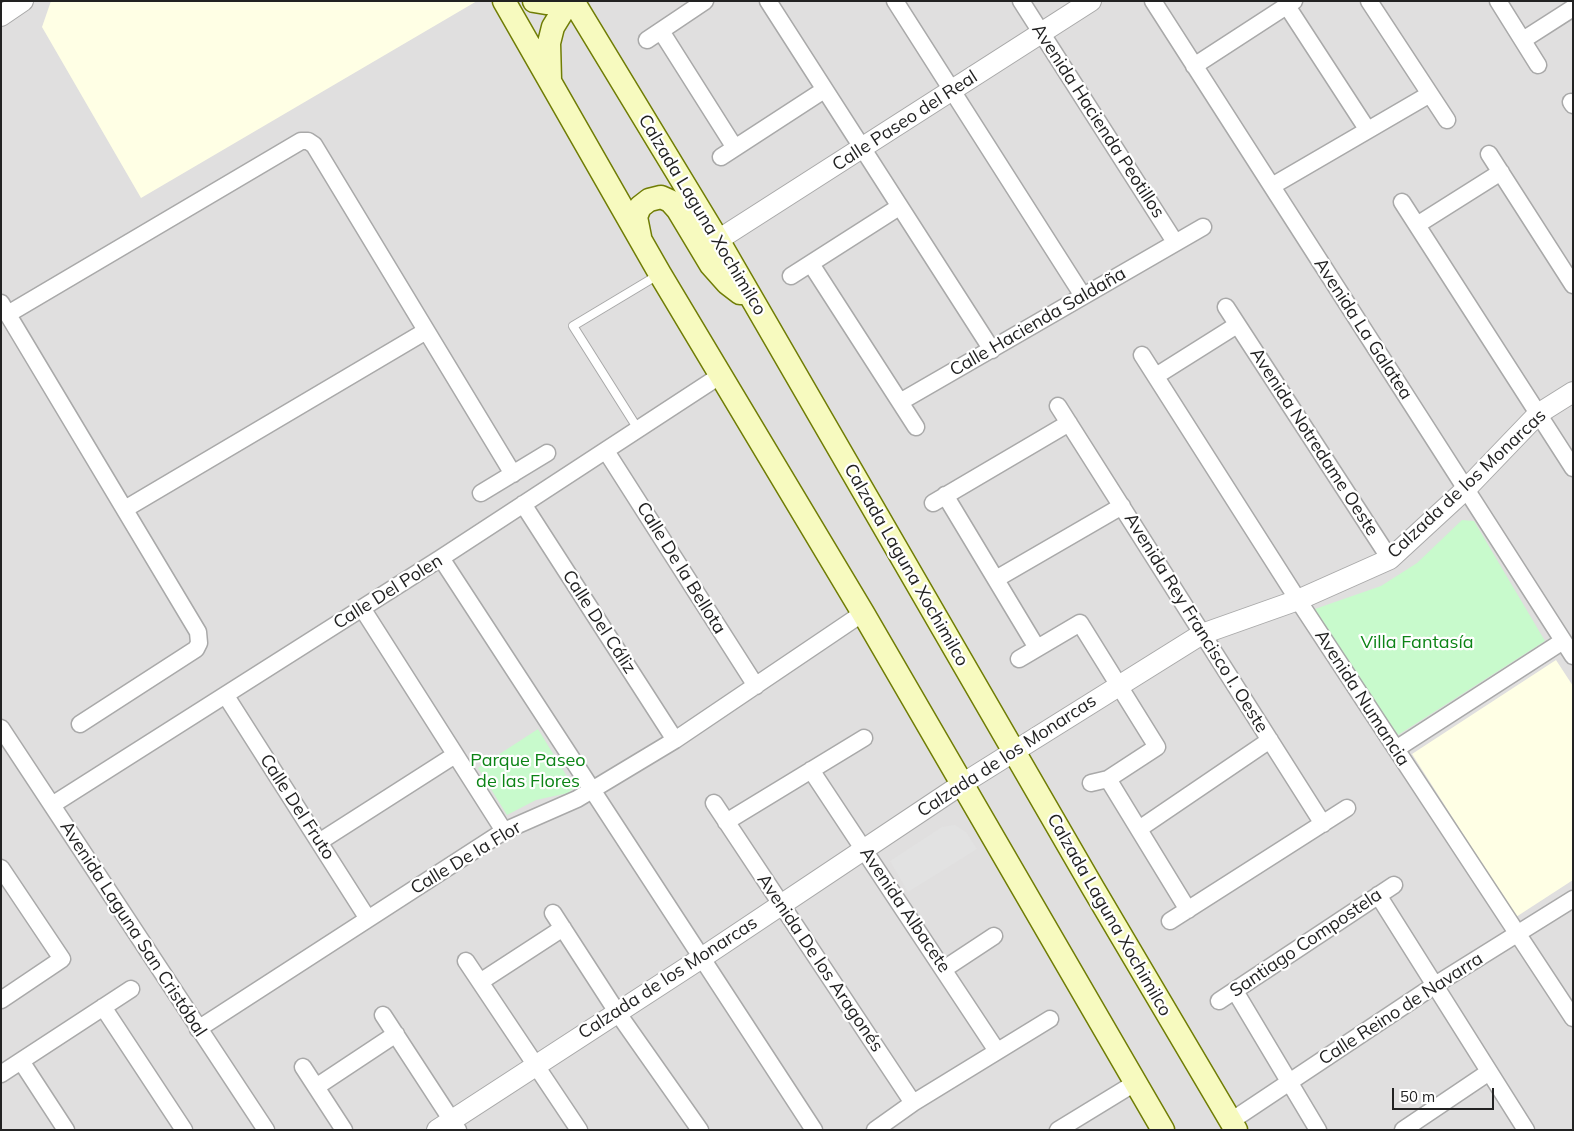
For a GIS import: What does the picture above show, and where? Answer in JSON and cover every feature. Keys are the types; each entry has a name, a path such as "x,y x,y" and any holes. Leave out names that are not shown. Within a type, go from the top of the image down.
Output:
{"main road":[{"path":"504,1 660,274 863,613 1163,1130"},
{"path":"534,1 546,3 554,1"},
{"path":"550,83 549,43 553,27 569,1"},
{"name":"Calzada Laguna Xochimilco","path":"574,1 718,240 1014,752 1233,1125"},
{"path":"640,239 636,217 640,207 649,200 661,197 670,201 678,210 712,265 726,283 754,304"}],"street":[{"path":"1,16 23,1"},
{"path":"705,1 654,36 728,153 824,90"},
{"path":"768,1 992,350"},
{"path":"894,1 1083,296"},
{"name":"Avenida Hacienda Peotillos","path":"1021,1 1175,242"},
{"name":"Calle Paseo del Real","path":"718,240 952,92 1091,1"},
{"name":"Avenida La Galatea","path":"1153,1 1573,656"},
{"path":"1370,1 1447,120"},
{"path":"1498,1 1538,65"},
{"path":"1194,66 1291,4 1367,129"},
{"path":"1523,40 1573,8"},
{"path":"1272,186 1430,94"},
{"path":"80,724 196,649 199,643 198,632 5,308 301,141 308,141 314,145 512,474"},
{"path":"1489,154 1573,285"},
{"path":"1417,225 1500,172"},
{"path":"1402,202 1573,468"},
{"path":"791,276 899,207"},
{"name":"Calle Hacienda Saldaña","path":"900,402 1203,227"},
{"path":"811,264 916,427"},
{"name":"Avenida Notredame Oeste","path":"1226,307 1390,559"},
{"path":"1156,376 1237,325"},
{"path":"125,509 426,331"},
{"name":"Avenida Numancia","path":"1142,355 1298,600 1573,1018"},
{"name":"Calle Del Polen","path":"52,805 441,558 721,375"},
{"name":"Calzada de los Monarcas","path":"449,1127 536,1065 700,959 962,784 1202,634 1298,600 1390,559 1466,489 1538,414 1573,392"},
{"name":"Avenida Rey Francisco I. Oeste","path":"1058,406 1323,824"},
{"path":"1037,648 996,579 939,499 1069,423"},
{"name":"Calle De la Bellota","path":"606,451 756,686"},
{"path":"481,493 547,453"},
{"name":"Calle Del Cáliz","path":"523,504 675,740"},
{"path":"996,579 1122,506"},
{"path":"441,558 700,959 814,1130"},
{"path":"362,608 504,831"},
{"name":"Calle De la Flor","path":"198,1029 504,831 591,791 675,740 863,613"},
{"path":"1018,659 1080,624 1157,747 1108,779 1091,783"},
{"path":"1396,749 1563,641"},
{"name":"Calle Del Fruto","path":"226,696 368,919"},
{"name":"Avenida Laguna San Cristóbal","path":"1,728 266,1130"},
{"path":"726,822 864,738"},
{"path":"1140,829 1270,740"},
{"path":"319,842 455,755"},
{"name":"Avenida Albacete","path":"811,770 944,969 996,1051"},
{"path":"1108,779 1188,910"},
{"name":"Avenida De los Aragonés","path":"714,803 914,1103"},
{"path":"1170,921 1347,808"},
{"path":"1,868 62,960 1,1000"},
{"name":"Santiago Compostela","path":"1219,1001 1394,885"},
{"path":"1378,895 1526,1130"},
{"name":"Calle Reino de Navarra","path":"1233,1125 1289,1083 1435,985 1573,899"},
{"path":"553,913 617,1012 700,1130"},
{"path":"480,982 562,928"},
{"path":"944,969 994,936"},
{"path":"466,961 579,1130"},
{"path":"1,1074 131,989"},
{"path":"1235,991 1318,1130"},
{"path":"104,1007 184,1130"},
{"path":"383,1015 396,1034 449,1127"},
{"path":"875,1130 914,1103 1050,1018"},
{"path":"316,1087 396,1034"},
{"path":"21,1061 66,1130"},
{"path":"302,1066 344,1130"},
{"path":"1402,1130 1489,1072"},
{"path":"1068,1127 1135,1083"}],"lane":[{"path":"638,430 573,326 660,274"}],"shaded area":[{"path":"1,1 1573,1 1573,1130 1,1130"},
{"path":"51,1 477,1 141,198 42,27"},
{"path":"1556,660 1573,686 1573,880 1516,917 1412,754"},
{"path":"955,825 966,832 977,849 908,892 890,861 942,827"}],"green space":[{"name":"Villa Fantasía","path":"1462,520 1474,521 1545,641 1398,735 1312,610 1381,586 1417,563"},
{"name":"Parque Paseo de las Flores","path":"538,729 574,788 568,793 536,800 507,815 478,768"}]}
